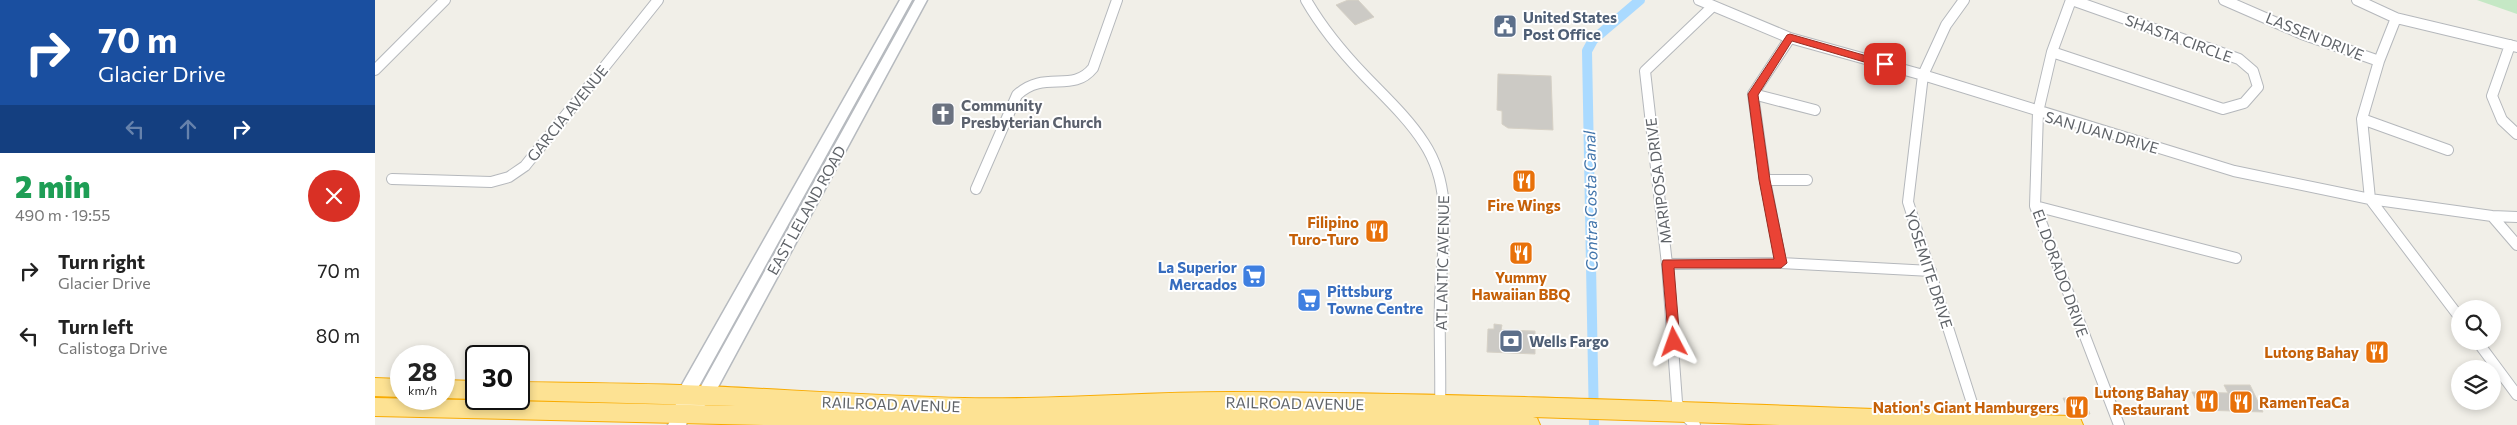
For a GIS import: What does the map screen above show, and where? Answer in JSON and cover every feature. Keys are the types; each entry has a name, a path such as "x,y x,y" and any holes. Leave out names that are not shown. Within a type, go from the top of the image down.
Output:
{"highway":[{"path":"375,387 390,388"},
{"name":"RAILROAD AVENUE","path":"530,392 688,407 998,424 1042,424 1121,415"},
{"name":"RAILROAD AVENUE","path":"375,407 688,407 815,402 1041,408 1160,417 1611,411 1689,419 2072,425"},
{"name":"RAILROAD AVENUE","path":"1439,414 1529,425"}],"main road":[{"name":"EAST LELAND ROAD","path":"688,407 906,0"},
{"name":"EAST LELAND ROAD","path":"688,407 921,0"}],"street":[{"path":"375,70 445,0"},
{"name":"GARCIA AVENUE","path":"392,179 491,182 509,177 525,166 658,0"},
{"path":"976,189 1017,94 1034,81 1072,81 1088,75 1093,68 1117,0"},
{"name":"ATLANTIC AVENUE","path":"1306,0 1322,27 1418,135 1433,157 1440,174 1445,196 1446,212 1441,298 1439,414"},
{"name":"SAN JUAN DRIVE","path":"1699,0 1790,38 1923,75 2038,112 2234,170 2370,199 2492,216 2517,217"},
{"name":"YOSEMITE DRIVE","path":"1964,0 1945,25 1923,75 1908,202 1979,424"},
{"name":"EL DORADO DRIVE","path":"2072,0 2052,52 2038,112 2035,206 2119,425"},
{"name":"SHASTA CIRCLE","path":"2052,52 2223,109 2245,105 2259,87 2253,71 2239,59 2072,0"},
{"name":"LASSEN DRIVE","path":"2224,0 2302,34 2379,61"},
{"path":"2357,0 2396,18 2514,46 2493,96 2502,120 2517,134"},
{"name":"MARIPOSA DRIVE","path":"1689,419 1677,402 1667,264 1645,71 1713,6"},
{"path":"2396,18 2379,61 2362,119 2370,199 2451,306"},
{"path":"1781,263 1765,180 1753,94 1790,38"},
{"path":"1753,94 1815,110"},
{"path":"2362,119 2448,150"},
{"path":"1765,180 1807,180"},
{"path":"2035,206 2236,258"},
{"path":"2492,216 2517,244"},
{"path":"1667,264 1781,263 1931,271"},
{"path":"2484,350 2517,395"}],"green space":[{"path":"2477,0 2517,0 2517,14"}],"building":[{"path":"1348,0 1358,0 1374,17 1355,25 1336,5"},
{"path":"1498,74 1551,76 1553,130 1508,128 1502,124 1502,111 1497,110"},
{"name":"Wells Fargo","path":"1494,324 1502,325 1501,330 1535,331 1535,354 1487,352 1488,329 1494,329"},
{"path":"2224,385 2250,385 2263,412 2201,410 2192,392 2228,393"},
{"name":"Nation's Giant Hamburgers","path":"2063,398 2084,399 2090,414 2070,414"}],"waterway":[{"name":"Contra Costa Canal","path":"1594,425 1587,51 1593,40 1640,0"}],"place":[{"name":"United States Post Office","path":"1505,26"},
{"name":"Community Presbyterian Church","path":"943,114"},
{"name":"Fire Wings","path":"1524,181"},
{"name":"Filipino Turo-Turo","path":"1377,231"},
{"name":"Yummy Hawaiian BBQ","path":"1521,253"},
{"name":"La Superior Mercados","path":"1254,276"},
{"name":"Pittsburg Towne Centre","path":"1309,300"},
{"name":"Wells Fargo","path":"1511,341"},
{"name":"Lutong Bahay","path":"2377,352"},
{"name":"Lutong Bahay Restaurant","path":"2207,401"},
{"name":"RamenTeaCa","path":"2241,402"},
{"name":"Nation's Giant Hamburgers","path":"2077,407"}],"route":[{"path":"1674,342 1667,264 1781,263 1765,180 1753,94 1790,38 1885,64"}]}
